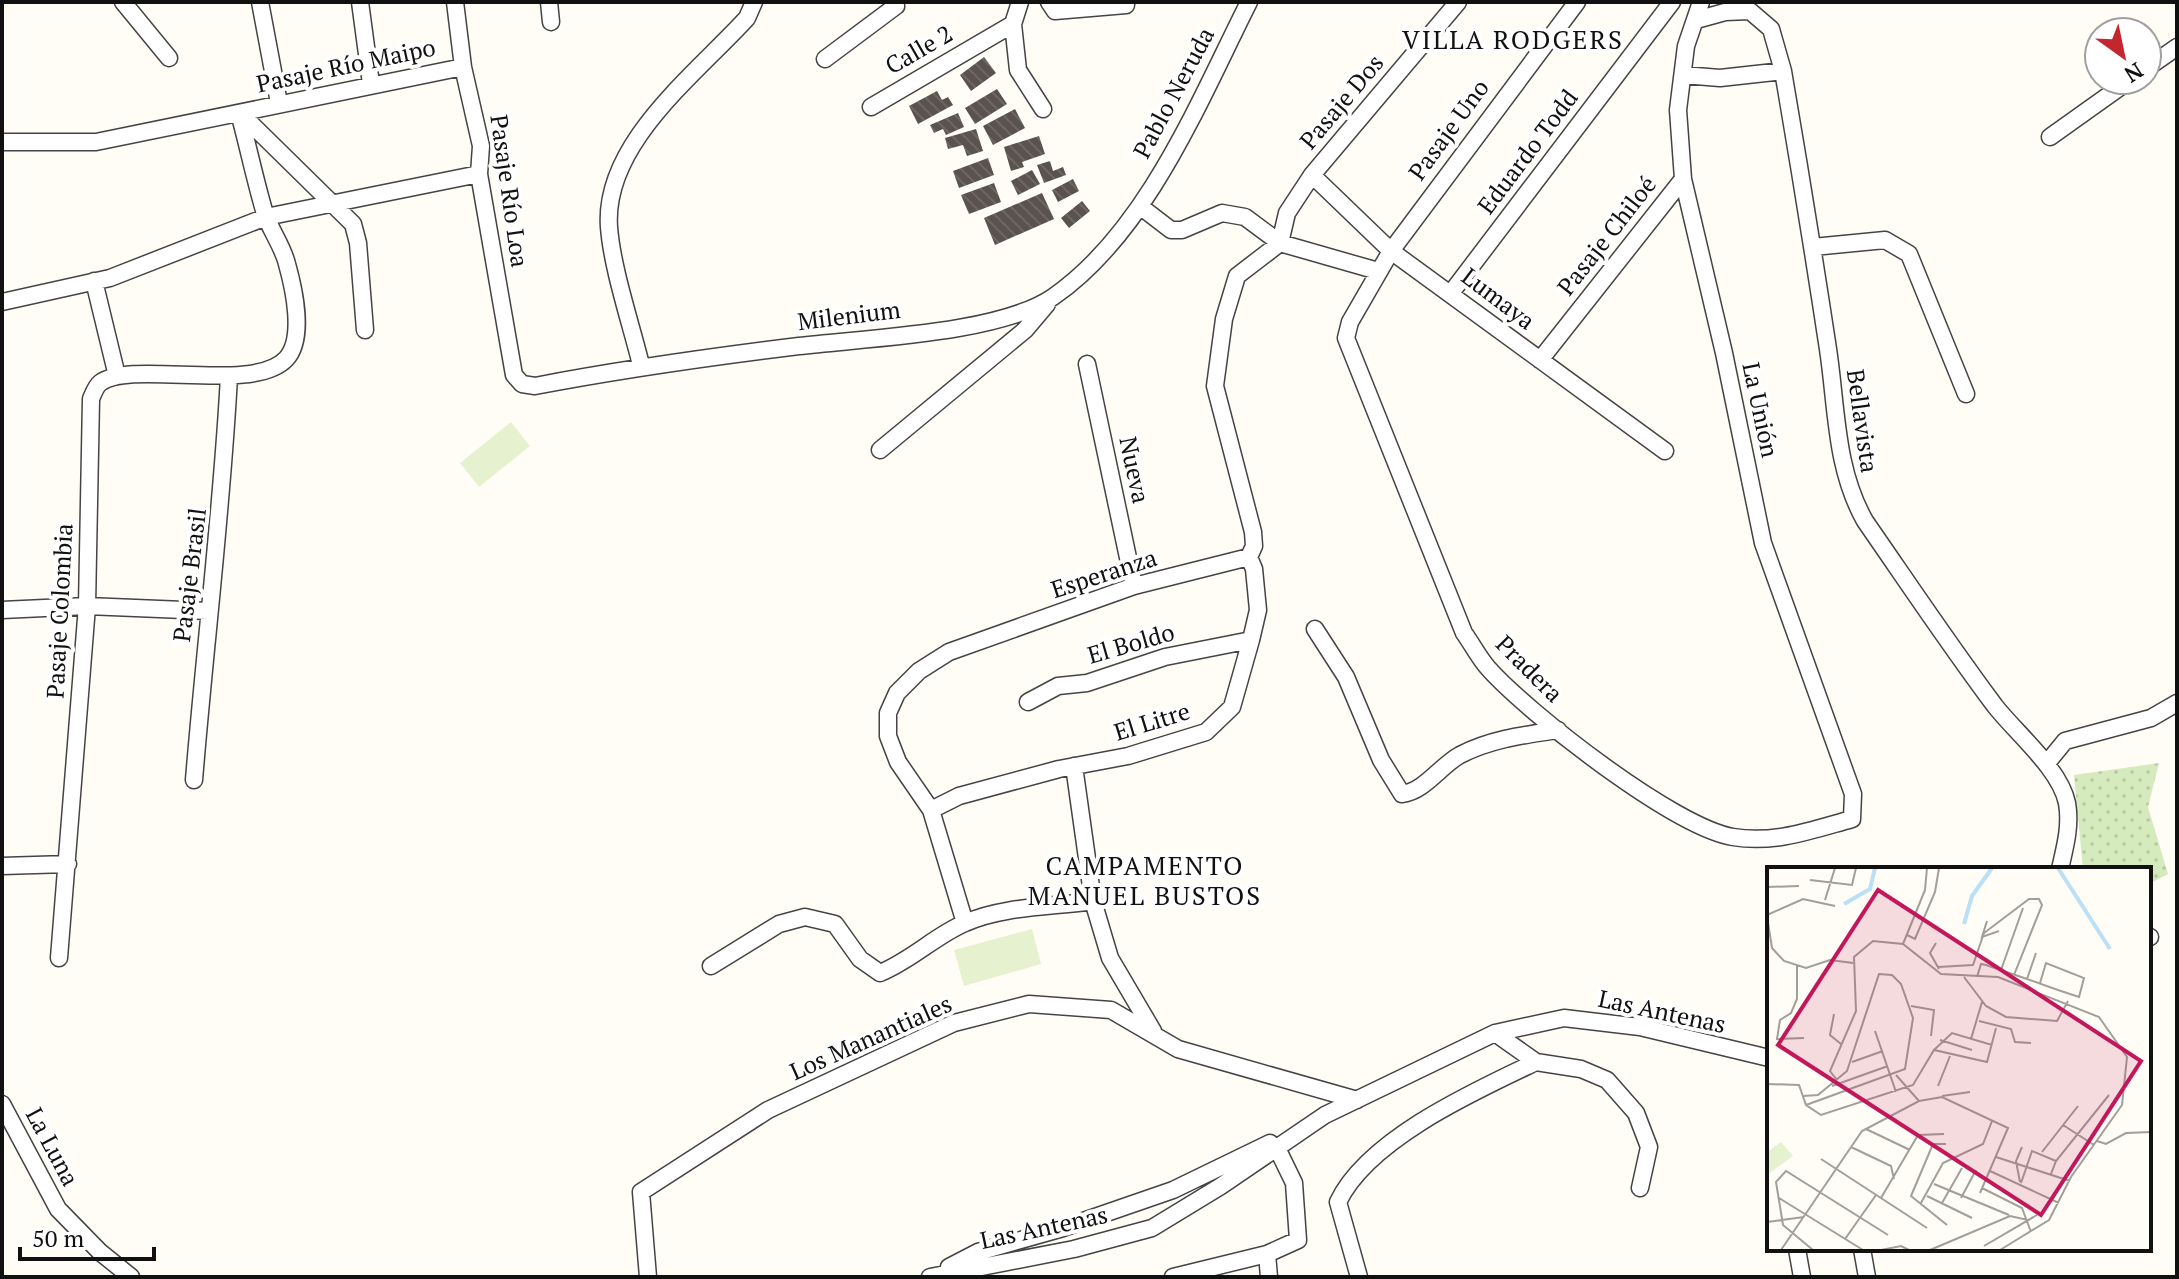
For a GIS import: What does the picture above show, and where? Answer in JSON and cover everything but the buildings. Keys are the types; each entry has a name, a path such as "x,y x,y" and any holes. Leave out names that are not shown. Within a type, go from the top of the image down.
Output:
{"street":[{"path":"123,2 169,58"},
{"path":"260,2 279,103"},
{"path":"360,2 371,84"},
{"name":"Pasaje Río Loa","path":"455,2 463,67 481,146 479,174 514,375 522,384"},
{"path":"549,2 551,22"},
{"path":"641,365 609,229 609,199 624,154 747,18 754,2"},
{"path":"1020,2 1013,24 1018,70 1043,109"},
{"path":"1049,2 1055,11 1126,5"},
{"name":"Pablo Neruda","path":"1141,207 1249,2"},
{"name":"Pasaje Dos","path":"1280,243 1287,213 1312,175 1458,2"},
{"name":"Pasaje Uno","path":"1391,251 1577,2"},
{"name":"Eduardo Todd","path":"1451,293 1672,2"},
{"name":"La Unión","path":"1701,2 1686,46 1678,110 1683,179 1724,353 1763,543 1853,794 1852,819"},
{"path":"825,59 895,4"},
{"name":"Bellavista","path":"1696,20 1725,12 1750,11 1761,17 1771,29 1783,71 1813,247 1836,402 1841,465 1849,493 1865,521 1992,702 2020,739 2047,763"},
{"name":"Calle 2","path":"871,107 1013,24"},
{"name":"Pasaje Río Maipo","path":"2,142 96,142 463,67"},
{"path":"1683,75 1710,78 1783,71"},
{"path":"2050,137 2108,96"},
{"path":"239,113 353,224 358,243 365,330"},
{"path":"94,281 117,376 229,376 275,367 286,359 293,346 296,311 287,263 266,217 239,113"},
{"path":"2,302 94,281 266,217 479,174"},
{"name":"Lumaya","path":"1312,175 1391,251 1665,451"},
{"name":"Pasaje Chiloé","path":"1540,360 1683,179"},
{"path":"1141,207 1171,230 1182,230 1222,213 1245,217 1280,243 1378,271"},
{"name":"Milenium","path":"522,384 535,386 641,365 949,328 1023,313 1053,297 1090,264 1141,207"},
{"path":"1813,247 1885,240 1909,254 1966,394"},
{"path":"1249,557 1254,546 1253,532 1215,386 1224,319 1237,276 1280,243"},
{"name":"Pradera","path":"1391,251 1346,338 1464,633 1487,667 1558,730 1686,821 1731,837 1774,840 1852,819"},
{"path":"880,450 1025,330 1053,297"},
{"name":"Nueva","path":"1087,364 1134,586"},
{"name":"Pasaje Colombia","path":"59,958 87,606 91,399 99,383 117,376"},
{"name":"Pasaje Brasil","path":"194,780 208,611 222,507 229,376"},
{"name":"Esperanza","path":"965,923 931,810 898,762 888,736 888,713 897,693 919,671 949,652 1134,586 1249,557"},
{"name":"El Litre","path":"931,810 959,796 1074,766 1128,756 1206,732 1232,707 1251,640 1258,610 1254,569 1249,557"},
{"path":"2,610 87,606 208,611"},
{"path":"1315,629 1346,677 1381,760 1402,794 1414,791 1457,757 1488,743 1558,730"},
{"name":"El Boldo","path":"1028,702 1058,686 1087,683 1165,657 1251,640"},
{"path":"2060,867 2069,831 2067,801 2047,763 2065,741 2151,718 2177,703"},
{"path":"1074,766 1093,901 1110,958 1153,1031"},
{"path":"2,866 68,864"},
{"path":"711,966 779,924 805,917 835,924 860,959 880,973 923,951 965,923 1008,912 1093,901"},
{"name":"Los Manantiales","path":"648,1277 641,1192 768,1110 954,1023 1029,1004 1111,1010 1153,1031 1178,1049 1357,1100"},
{"name":"Las Antenas","path":"930,1277 978,1252 1063,1228 1173,1190 1325,1115 1384,1090 1495,1033 1564,1018 1640,1027 1767,1058"},
{"path":"1495,1033 1536,1062 1581,1069 1607,1080 1636,1113 1649,1147 1640,1188"},
{"path":"1359,1277 1338,1202 1357,1171 1465,1094 1536,1062"},
{"name":"La Luna","path":"2,1104 58,1209 100,1252 131,1277"},
{"name":"Las Antenas","path":"930,1277 1074,1249 1152,1228 1325,1115"},
{"path":"1173,1277 1267,1254 1298,1240 1294,1183 1277,1148"},
{"path":"1797,1251 1802,1277"},
{"path":"1862,1251 1867,1277"},
{"path":"1267,1254 1269,1277"}],"green space":[{"path":"511,422 530,446 479,487 460,463"},
{"path":"2159,763 2148,807 2168,874 2151,883 2151,867 2083,867 2074,775"},
{"path":"1032,929 1041,964 964,986 954,950"}],"district":[{"name":"VILLA RODGERS","path":"1513,40"},
{"name":"CAMPAMENTO MANUEL BUSTOS","path":"1145,881"}]}
